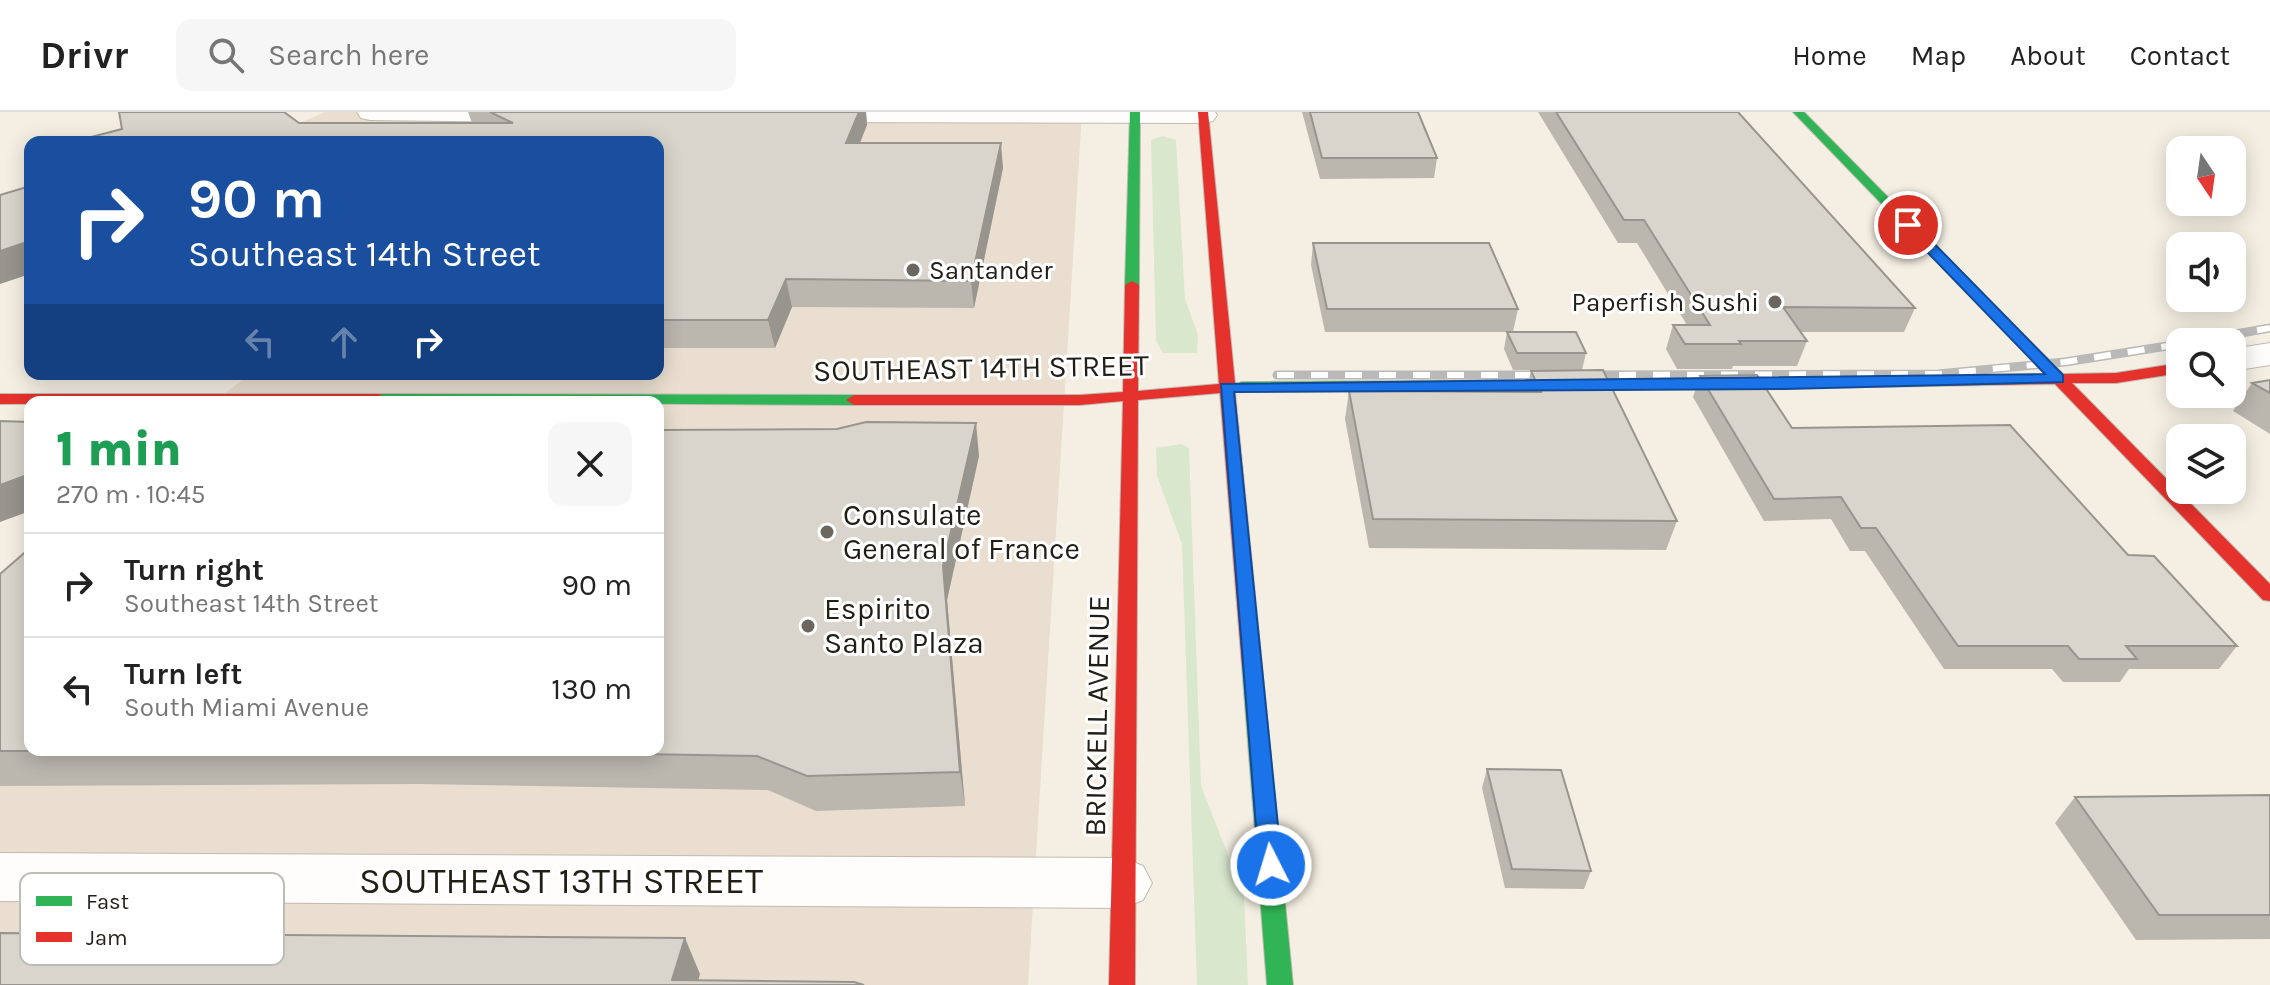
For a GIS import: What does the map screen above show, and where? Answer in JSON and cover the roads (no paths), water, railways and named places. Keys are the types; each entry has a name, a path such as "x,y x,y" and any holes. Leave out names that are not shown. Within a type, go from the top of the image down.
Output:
{"main road":[{"path":"1798,112 2270,595"},
{"name":"BRICKELL AVENUE","path":"1122,985 1128,396 1135,113"},
{"path":"1204,113 1280,985"},
{"name":"SOUTHEAST 14TH STREET","path":"664,400 1080,400 1226,387 1712,385 2116,378 2166,370"},
{"name":"SOUTHEAST 14TH STREET","path":"0,399 24,399"}],"street":[{"path":"370,112 560,114"},
{"path":"784,114 1204,113"},
{"path":"2246,358 2270,354"},
{"name":"SOUTHEAST 13TH STREET","path":"0,877 20,877"},
{"name":"SOUTHEAST 13TH STREET","path":"284,879 1123,883"}],"railway":[{"path":"2246,332 2270,328"},
{"path":"1585,375 1938,374 2065,362 2166,346"},
{"path":"1277,375 1553,375"}],"place":[{"name":"Santander","path":"913,270"},
{"name":"Paperfish Sushi","path":"1775,302"},
{"name":"Consulate General of France","path":"827,532"},
{"name":"Espirito Santo Plaza","path":"808,626"}]}
